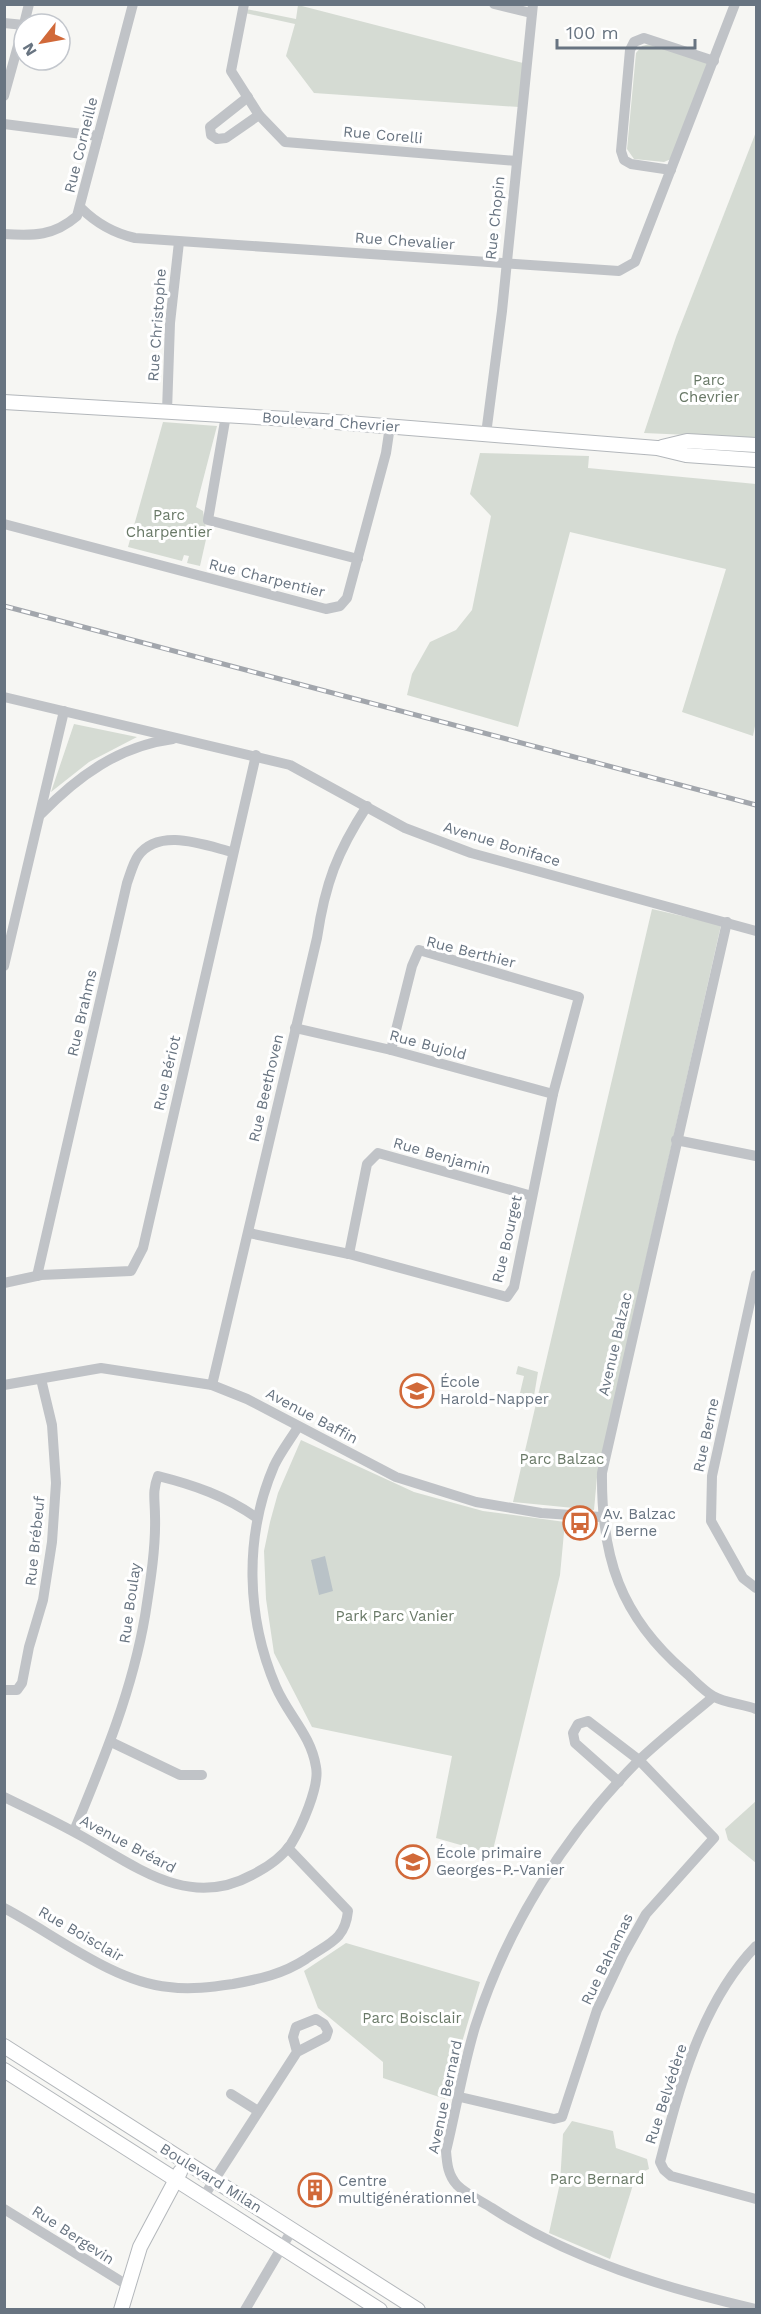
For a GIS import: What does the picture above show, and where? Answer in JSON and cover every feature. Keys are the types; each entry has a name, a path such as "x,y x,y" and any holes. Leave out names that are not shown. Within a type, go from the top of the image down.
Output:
{"street":[{"name":"Rue Corneille","path":"4,234 36,236 51,233 74,219 81,208 133,4"},
{"name":"Rue Corelli","path":"244,4 231,71 259,115 285,141 516,161"},
{"path":"494,4 532,9"},
{"name":"Rue Chevalier","path":"81,208 94,220 116,234 179,242 610,271 628,268 634,262 735,4"},
{"name":"Rue Chopin","path":"486,434 532,9"},
{"path":"671,170 631,164 624,160 621,151 630,50 634,42 644,38 714,61"},
{"path":"4,96 12,68"},
{"path":"248,97 214,121 210,127 211,135 217,139 226,138 259,115"},
{"path":"4,124 98,136"},
{"name":"Rue Christophe","path":"167,411 170,323 179,242"},
{"name":"Boulevard Chevrier","path":"4,402 390,426 657,448 686,455 756,460"},
{"path":"226,415 208,520 358,559"},
{"name":"Rue Charpentier","path":"4,524 326,609 340,606 347,598 358,559 386,453 390,426"},
{"name":"Boulevard Chevrier","path":"657,448 687,441 756,445"},
{"name":"Avenue Boniface","path":"4,697 256,755 290,765 405,828 471,853 756,931"},
{"path":"4,966 64,711"},
{"name":"Avenue Boniface","path":"40,814 88,772 117,755 152,742 181,738"},
{"name":"Rue Bériot","path":"4,1283 38,1276 131,1271 143,1248 256,755"},
{"name":"Rue Beethoven","path":"212,1385 317,938 323,894 340,850 367,806"},
{"name":"Rue Brahms","path":"38,1276 128,883 137,856 149,846 165,839 232,852"},
{"name":"Avenue Balzac","path":"727,922 602,1473 601,1517 615,1577 636,1617 666,1656 713,1697 756,1709"},
{"name":"Rue Berthier","path":"392,1050 412,966 419,950 579,997"},
{"name":"Rue Bourget","path":"249,1233 349,1254 507,1297 514,1287 553,1094 579,997"},
{"name":"Rue Bujold","path":"295,1028 392,1050 553,1094"},
{"path":"676,1140 756,1156"},
{"name":"Rue Benjamin","path":"349,1254 367,1164 378,1154 532,1196"},
{"name":"Rue Berne","path":"756,1275 712,1476 711,1521 743,1578 756,1588"},
{"name":"Avenue Baffin","path":"4,1385 101,1368 212,1385 247,1399 396,1477 476,1502 541,1513 601,1517"},
{"name":"Rue Brébeuf","path":"4,1689 10,1692 17,1690 22,1683 29,1647 44,1600 52,1542 56,1483 52,1425 41,1379"},
{"name":"Avenue Bréard","path":"4,1797 74,1832 151,1876 188,1888 215,1887 243,1880 264,1868 288,1848 301,1826 317,1770 309,1741 276,1688 260,1633 252,1551 257,1518 276,1464 298,1427"},
{"name":"Rue Boulay","path":"74,1832 111,1742 132,1678 145,1614 155,1516 152,1490 158,1476 191,1484 231,1500 257,1518"},
{"name":"Avenue Bernard","path":"713,1697 639,1760 596,1806 538,1887 508,1945 475,2029 446,2151 447,2169 458,2185 507,2217 602,2265 712,2299 756,2309"},
{"path":"619,1782 575,1743 573,1733 578,1724 588,1720 639,1760"},
{"path":"111,1742 180,1775 202,1774"},
{"name":"Rue Bahamas","path":"459,2097 554,2119 562,2117 597,2010 623,1955 646,1914 714,1838 639,1760"},
{"name":"Rue Boisclair","path":"4,1908 122,1974 168,1988 212,1987 263,1979 290,1969 339,1937 346,1928 348,1911 288,1848"},
{"name":"Rue Belvédère","path":"756,1946 726,1988 699,2040 673,2114 660,2162 671,2176 756,2199"},
{"name":"Boulevard Milan","path":"4,2046 44,2069 186,2163 418,2310"},
{"path":"204,2196 297,2052"},
{"name":"Boulevard Milan","path":"4,2070 380,2310"},
{"path":"231,2094 258,2111"},
{"path":"121,2310 140,2247 186,2163"},
{"name":"Rue Bergevin","path":"4,2209 127,2284"},
{"path":"245,2310 283,2249 292,2230"}],"green space":[{"path":"298,5 523,63 519,107 314,93 286,56 295,24 245,13 246,9 296,19"},
{"path":"650,44 711,62 671,159 664,162 634,159 627,149 636,53 642,46"},
{"name":"Parc Chevrier","path":"756,132 756,438 644,433 676,337"},
{"name":"Parc Charpentier","path":"163,422 217,426 196,507 203,511 207,535 200,566 187,563 189,556 184,555 182,561 128,547"},
{"path":"480,453 589,456 588,468 756,484 756,721 753,736 682,712 726,569 570,532 518,727 407,695 412,674 430,642 456,630 472,610 491,516 470,494"},
{"path":"74,724 137,737 89,762 51,792"},
{"name":"Parc Balzac","path":"652,909 721,925 597,1477 594,1510 513,1502"},
{"path":"518,1366 538,1372 534,1396 520,1393 524,1376 516,1374"},
{"name":"Park Parc Vanier","path":"301,1440 414,1492 483,1511 565,1522 560,1575 492,1854 436,1838 452,1756 312,1727 274,1653 266,1599 264,1551 278,1493"},
{"path":"756,1801 756,1863 728,1840 725,1829"},
{"name":"Parc Boisclair","path":"346,1943 480,1982 445,2099 383,2078 383,2062 318,2008 304,1971"},
{"name":"Parc Bernard","path":"572,2121 613,2131 616,2148 647,2159 649,2169 636,2175 610,2259 549,2233 560,2183 563,2134"}],"shaded area":[{"path":"325,1556 333,1591 319,1595 311,1560"}],"railway":[{"path":"4,606 756,805"}],"place":[{"name":"École Harold-Napper","path":"417,1391"},
{"name":"Av. Balzac / Berne","path":"580,1523"},
{"name":"École primaire Georges-P.-Vanier","path":"413,1862"},
{"name":"Centre multigénérationnel","path":"315,2190"}]}
